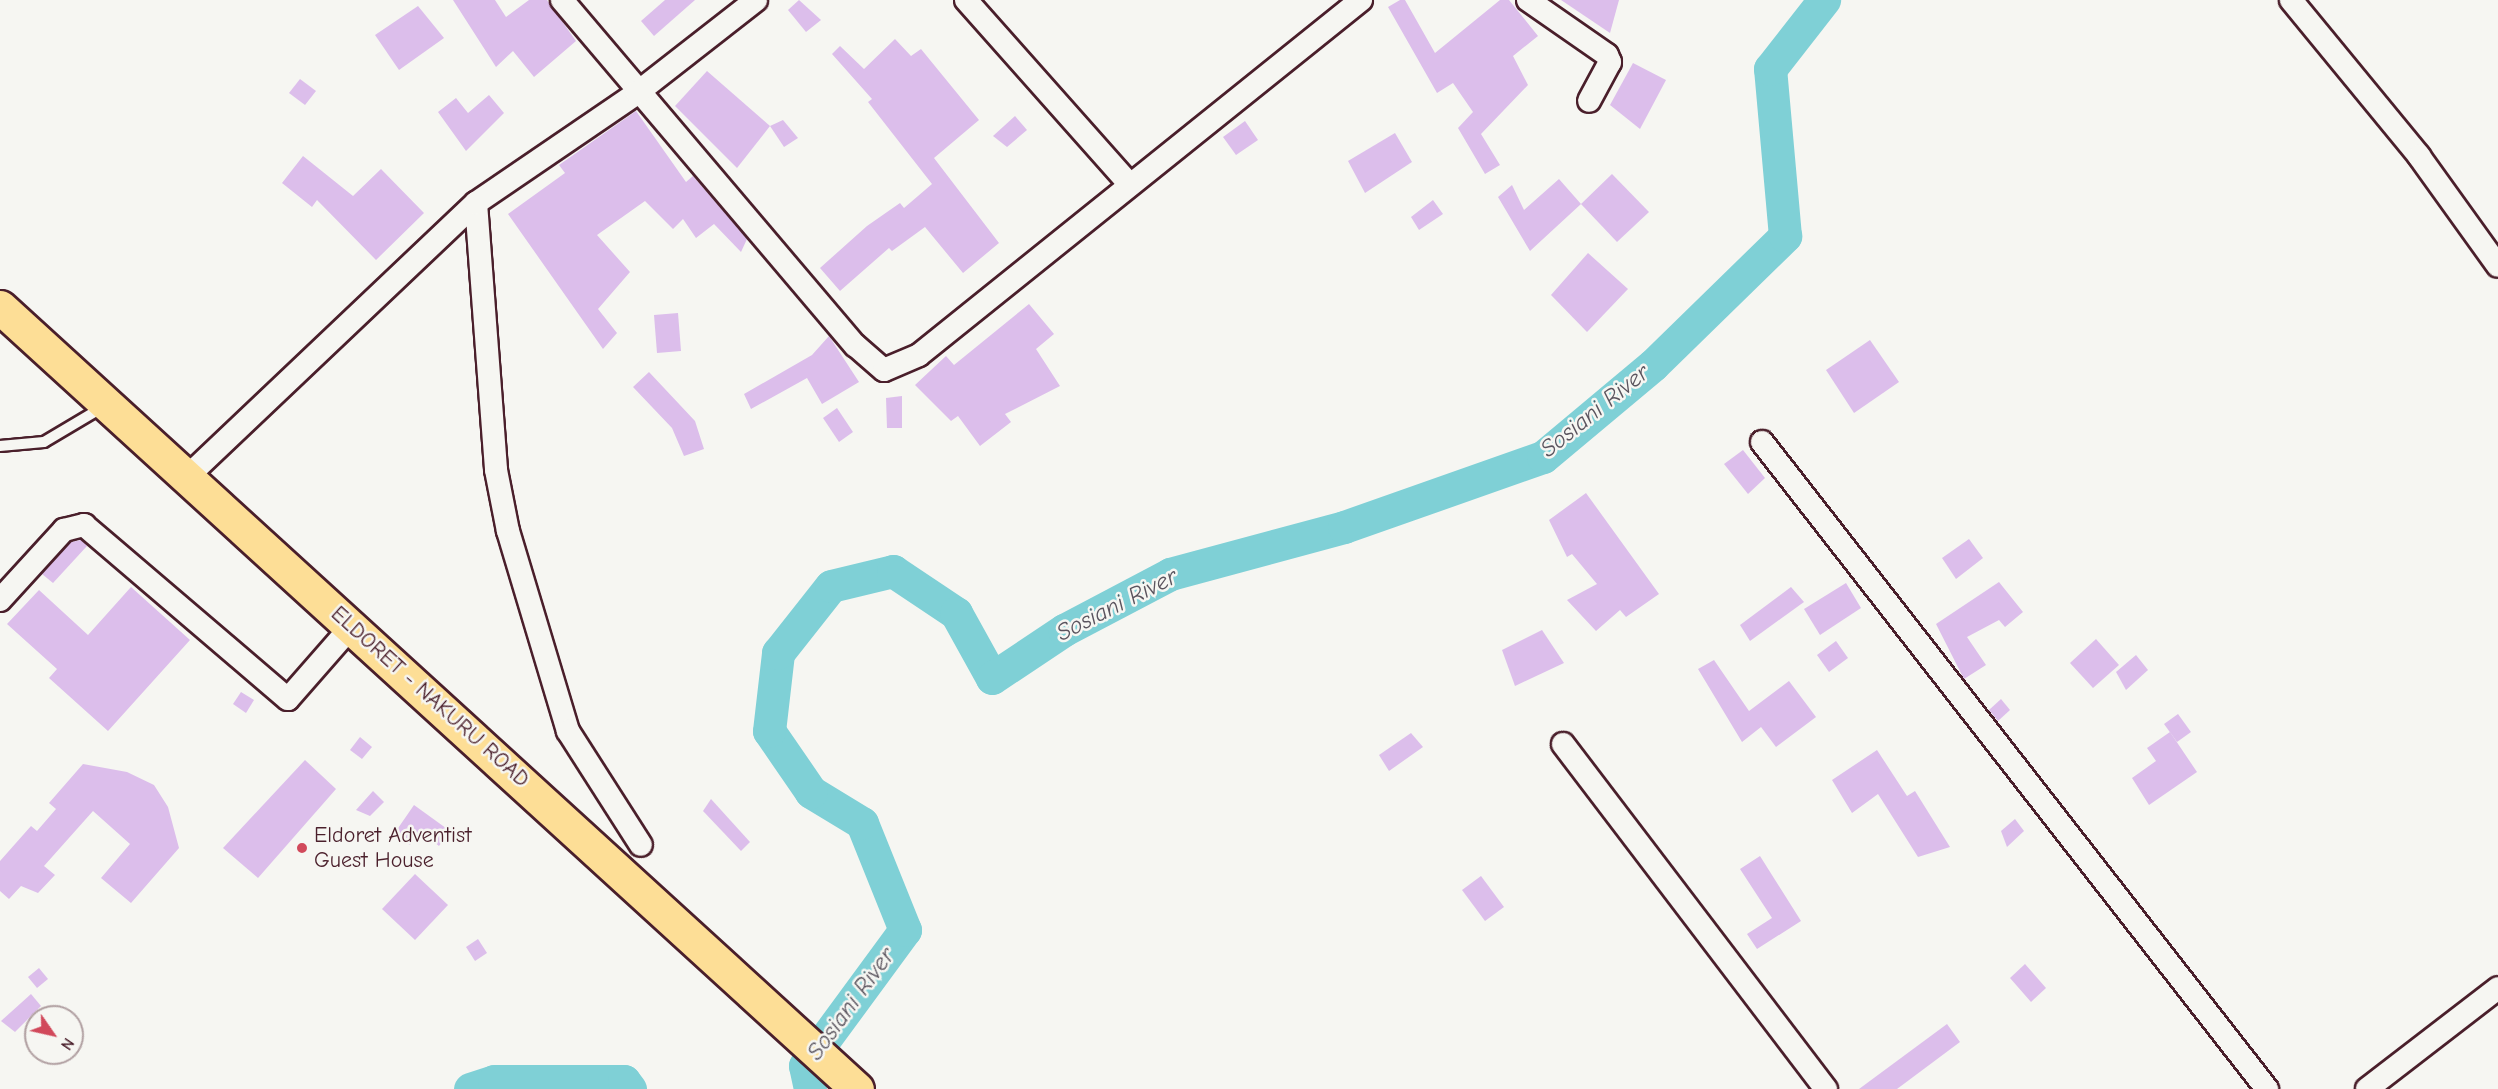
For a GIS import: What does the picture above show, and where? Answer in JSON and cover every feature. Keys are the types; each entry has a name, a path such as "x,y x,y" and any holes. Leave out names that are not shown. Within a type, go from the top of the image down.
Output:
{"highway":[{"name":"ELDORET - NAKURU ROAD","path":"0,307 846,1078"}],"street":[{"path":"562,0 637,93 866,357 884,370 919,356 1361,0"},
{"path":"188,476 476,203 637,93 756,0"},
{"path":"966,0 1130,185"},
{"path":"1528,0 1607,55 1610,62 1589,101"},
{"path":"2291,0 2419,156 2498,266"},
{"path":"476,203 496,470 508,531 568,731 641,844"},
{"path":"1762,442 2267,1089"},
{"path":"0,600 74,525 84,525 288,699 352,626"},
{"path":"1563,744 1826,1089"},
{"path":"2367,1089 2498,988"}],"lane":[{"path":"0,446 44,442 108,404"}],"building":[{"path":"453,0 495,0 506,17 529,0 547,0 576,41 534,77 513,51 496,67"},
{"path":"665,0 695,0 654,36 641,21"},
{"path":"799,0 821,20 806,32 788,10"},
{"path":"1400,0 1405,0 1435,53 1500,0 1509,0 1538,36 1513,56 1528,85 1481,134 1500,165 1485,174 1458,128 1473,112 1453,83 1437,93 1388,7"},
{"path":"1561,0 1619,0 1610,33"},
{"path":"418,6 444,38 399,70 375,35"},
{"path":"895,39 911,56 921,49 979,120 934,158 999,243 963,273 925,227 892,251 889,248 840,291 820,268 867,226 900,203 904,208 932,184 868,102 872,99 832,54 840,46 864,69"},
{"path":"1633,63 1666,80 1640,129 1610,105"},
{"path":"707,71 770,126 737,168 675,106"},
{"path":"300,79 316,91 305,105 289,93"},
{"path":"489,95 504,113 466,151 438,112 456,98 468,113"},
{"path":"636,111 686,182 693,176 747,239 741,252 714,224 696,238 683,219 673,229 645,201 597,235 630,272 598,309 617,333 603,349 508,214 565,173 559,165"},
{"path":"1015,116 1027,130 1007,147 993,136"},
{"path":"783,120 798,138 784,147 770,126"},
{"path":"1245,121 1258,140 1236,155 1223,137"},
{"path":"1395,133 1412,162 1365,193 1348,161"},
{"path":"303,156 353,196 381,169 424,213 376,260 317,200 312,207 282,183"},
{"path":"1612,174 1649,212 1617,242 1581,204"},
{"path":"1559,179 1581,204 1530,251 1498,197 1512,185 1524,210"},
{"path":"1433,200 1443,214 1419,230 1411,217"},
{"path":"1588,253 1628,289 1587,332 1551,295"},
{"path":"1029,304 1054,334 1036,349 1060,386 1005,414 1011,422 980,446 958,416 951,421 915,385 946,356 954,365"},
{"path":"678,313 681,351 657,353 654,315"},
{"path":"829,336 859,382 822,404 807,378 751,409 744,394 812,355"},
{"path":"1870,340 1899,382 1854,413 1826,370"},
{"path":"649,372 695,421 704,449 684,456 672,428 633,387"},
{"path":"902,396 902,428 887,428 886,398"},
{"path":"837,408 853,432 839,442 823,418"},
{"path":"1743,450 1765,478 1748,494 1724,464"},
{"path":"1586,493 1659,594 1626,617 1620,610 1596,631 1567,600 1597,584 1572,554 1567,557 1549,520"},
{"path":"1969,539 1983,558 1956,579 1942,558"},
{"path":"81,540 87,546 53,583 42,574 71,542"},
{"path":"1999,582 2023,612 2005,627 1999,620 1967,637 1986,665 1964,679 1936,624"},
{"path":"1846,583 1861,608 1820,635 1804,609"},
{"path":"131,587 190,640 108,731 49,678 57,669 7,624 39,590 88,635"},
{"path":"1791,587 1804,602 1750,641 1740,625"},
{"path":"1542,630 1564,663 1515,686 1502,650"},
{"path":"2096,639 2119,665 2093,688 2070,663"},
{"path":"1836,641 1848,658 1829,672 1817,655"},
{"path":"2136,655 2148,670 2126,690 2116,672"},
{"path":"1714,660 1749,711 1789,681 1816,717 1776,747 1761,727 1742,742 1698,669"},
{"path":"241,692 254,700 246,713 233,704"},
{"path":"2001,699 2010,710 1998,721 1989,710"},
{"path":"2178,714 2191,732 2177,742 2164,724"},
{"path":"2170,732 2197,772 2149,805 2132,778 2156,761 2147,748"},
{"path":"1411,733 1423,747 1389,771 1379,755"},
{"path":"360,737 372,747 362,759 350,750"},
{"path":"1877,750 1907,796 1915,791 1950,847 1918,857 1878,794 1852,813 1832,780"},
{"path":"305,760 336,789 258,878 223,848"},
{"path":"83,764 127,772 154,785 168,807 179,848 131,903 101,878 130,844 93,811 44,866 55,875 38,893 21,886 9,899 0,891 0,861 31,826 37,831 56,809 49,803"},
{"path":"373,791 384,802 370,816 356,810"},
{"path":"711,799 750,842 741,851 703,811"},
{"path":"414,805 450,831 439,846 420,831 410,845 394,834"},
{"path":"2015,819 2024,831 2007,847 2001,831"},
{"path":"1760,856 1801,921 1757,949 1747,934 1772,918 1740,869"},
{"path":"415,874 448,905 415,940 382,909"},
{"path":"1481,876 1504,907 1485,921 1462,890"},
{"path":"478,939 487,953 475,961 466,947"},
{"path":"2025,964 2046,988 2031,1002 2010,978"},
{"path":"39,968 48,979 37,988 28,977"},
{"path":"31,994 40,1005 24,1005 24,1023 15,1032 1,1021"},
{"path":"1947,1024 1960,1042 1897,1089 1859,1089"}],"waterway":[{"name":"Sosiani River","path":"810,1089 805,1066 905,930 862,823 811,792 769,731 778,653 831,586 893,571 956,613 992,678 1064,630 1170,574 1344,527 1543,457 1653,365 1785,236 1770,69 1824,0"},
{"name":"Sosiani River","path":"470,1089 494,1081 624,1081 630,1089"}],"place":[{"name":"Eldoret Adventist Guest House","path":"302,848"}]}
